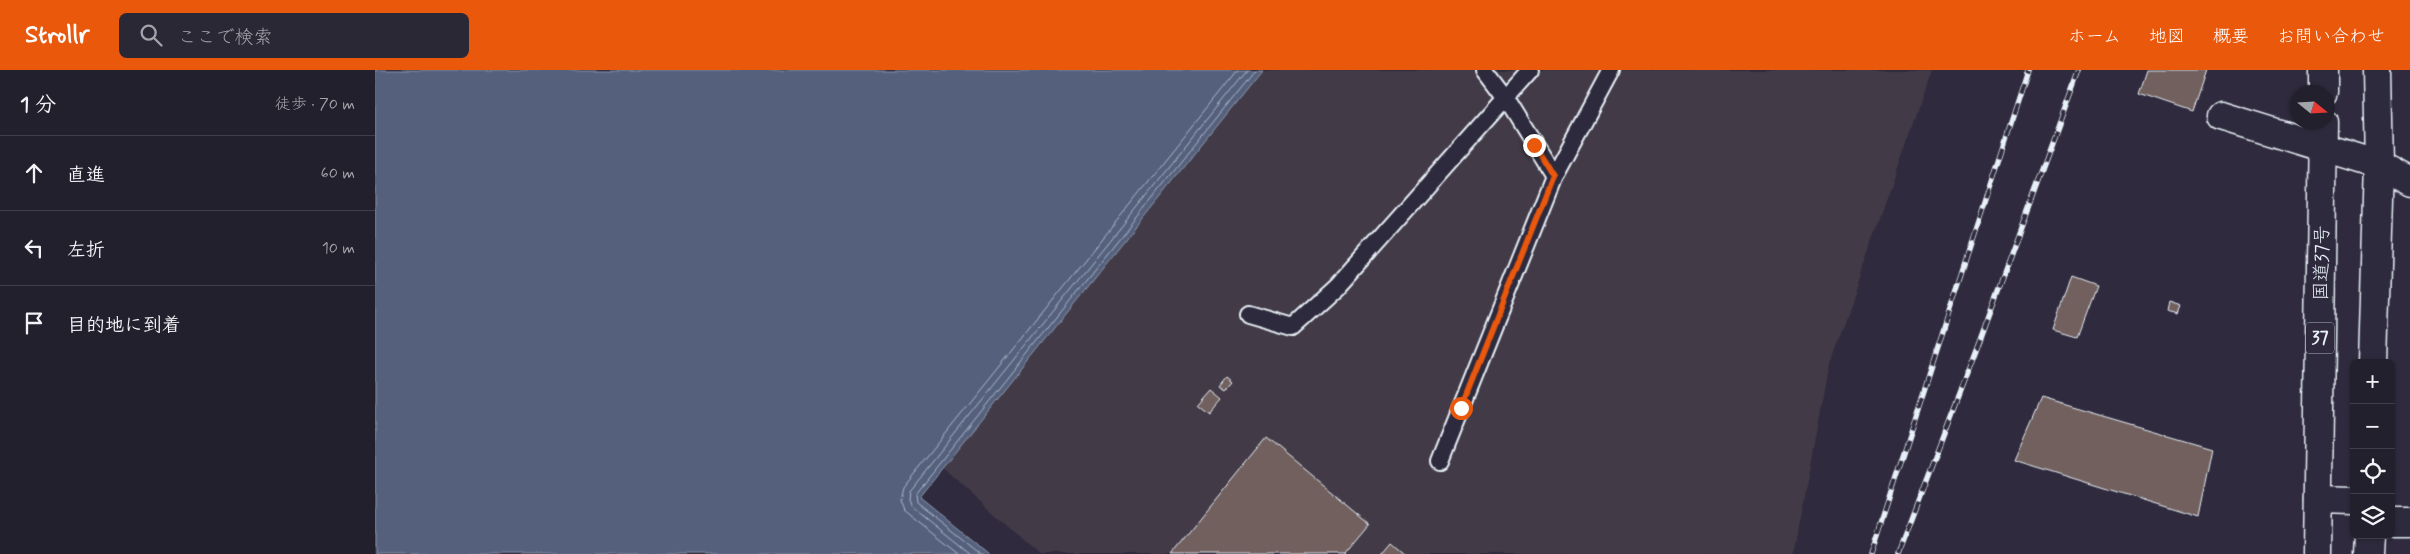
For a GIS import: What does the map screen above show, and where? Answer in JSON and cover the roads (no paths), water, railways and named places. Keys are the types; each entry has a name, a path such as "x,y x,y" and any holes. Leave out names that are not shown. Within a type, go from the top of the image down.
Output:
{"main road":[{"path":"2323,70 2323,85"},
{"path":"2373,359 2379,165 2377,70"},
{"path":"2221,116 2323,135 2410,182"},
{"name":"国道37号","path":"2317,554 2323,135"},
{"path":"2318,499 2350,500"},
{"path":"2395,522 2410,522"},
{"path":"2368,554 2369,539"}],"lane":[{"path":"1485,70 1506,98 1553,176"},
{"path":"1249,314 1293,327 1338,286 1530,70"},
{"path":"1440,462 1553,176 1611,70"}],"water":[{"path":"375,70 1262,70 919,497 989,554 375,554"}],"railway":[{"path":"1871,554 2028,70"},
{"path":"1898,554 2079,70"}]}
